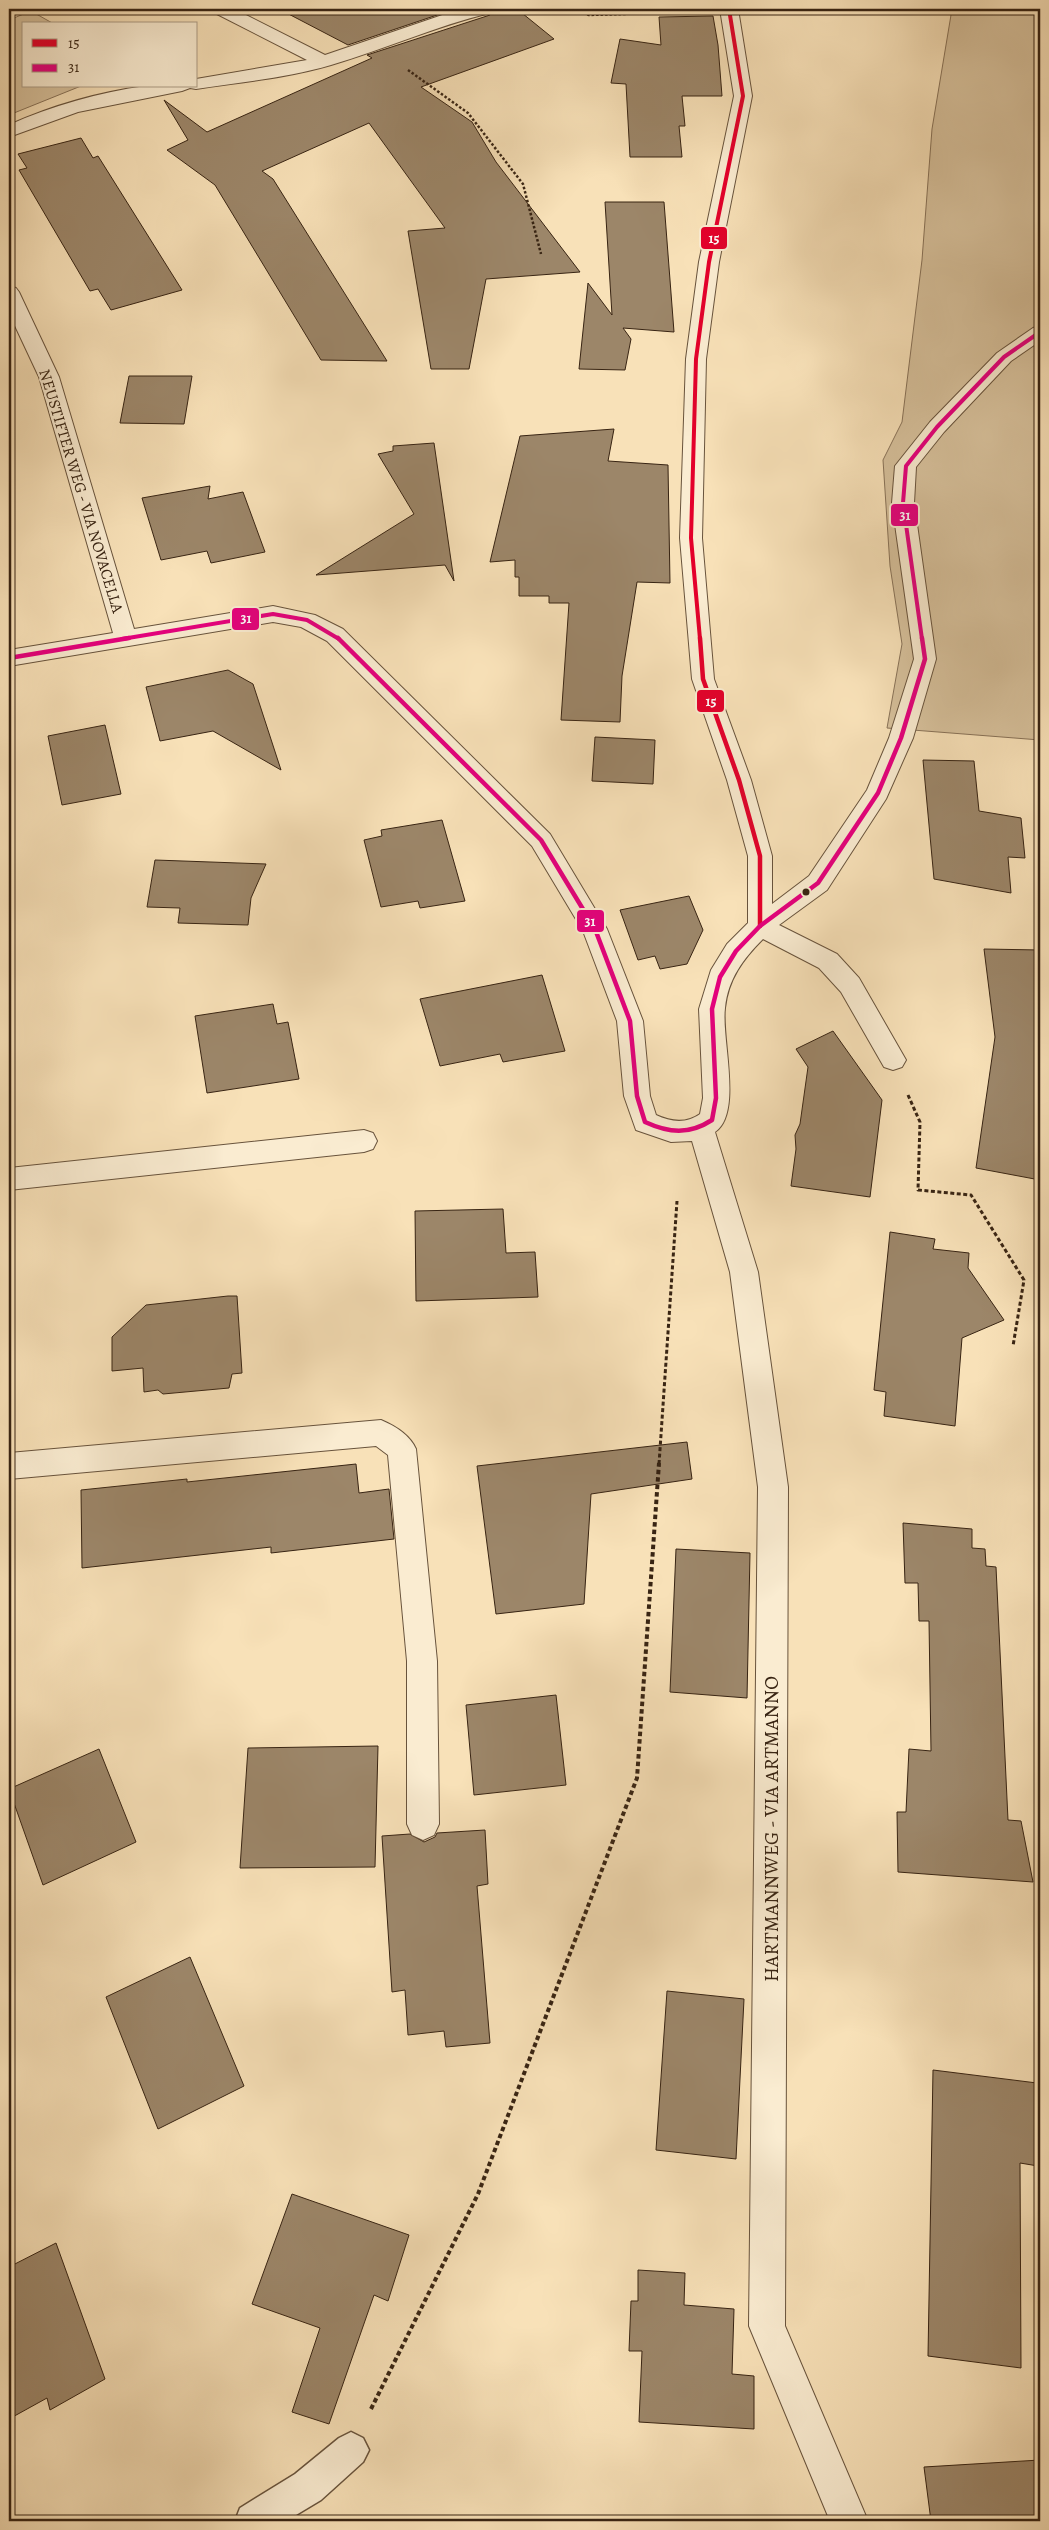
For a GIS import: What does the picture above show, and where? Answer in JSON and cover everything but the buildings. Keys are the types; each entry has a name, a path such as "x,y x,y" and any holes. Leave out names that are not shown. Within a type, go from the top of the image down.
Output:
{"street":[{"path":"221,9 323,61"},
{"path":"198,84 284,70 323,61 452,16 484,9"},
{"path":"729,10 743,96 709,262 696,359 691,538 703,679 739,780 760,856 760,926"},
{"path":"9,132 28,123 75,108 132,94 170,88"},
{"name":"NEUSTIFTER WEG - VIA NOVACELLA","path":"9,292 49,377 125,637"},
{"path":"9,658 125,637 273,614 307,620 335,635 541,840 595,929 630,1021 636,1068 637,1096 645,1122 662,1130 681,1133 701,1128 712,1120 716,1098 712,1009 720,978 736,951 760,926 818,883 878,793 901,738 925,659 903,503 906,466 937,427 1004,357 1040,332"},
{"path":"760,926 828,961 850,985 893,1060"},
{"name":"HARTMANNWEG - VIA ARTMANNO","path":"701,1128 744,1272 773,1487 767,2326 849,2521"},
{"path":"9,1179 364,1141"},
{"path":"9,1466 381,1433 402,1449 422,1661 423,1824"}],"lane":[{"path":"253,2521 308,2487 351,2450"}],"path":[{"path":"570,9 589,15 729,10"},
{"path":"373,45 468,113 523,184 541,254"},
{"path":"893,1060 920,1122 918,1190 971,1195 1024,1280 1013,1346"},
{"path":"351,2450 478,2194 637,1778 676,1211"}],"shaded area":[{"path":"952,9 1040,9 1040,740 887,728 902,644 890,566 883,460 902,422 922,260 932,129"},
{"path":"31,11 50,22 22,22 22,88 76,88 9,115 9,20"}],"transit line":[{"name":"15","path":"729,9 743,96 709,262 696,359 691,538 703,679 739,780 760,856 760,926"},
{"name":"31","path":"9,658 273,614 307,620 335,635 541,840 595,929 630,1021 636,1068 637,1096 645,1122 671,1131 679,1132 696,1129 712,1120 716,1098 712,1009 720,977 736,951 760,926 818,883 878,793 901,738 925,659 903,503 906,466 937,427 1004,357 1040,332"}]}
